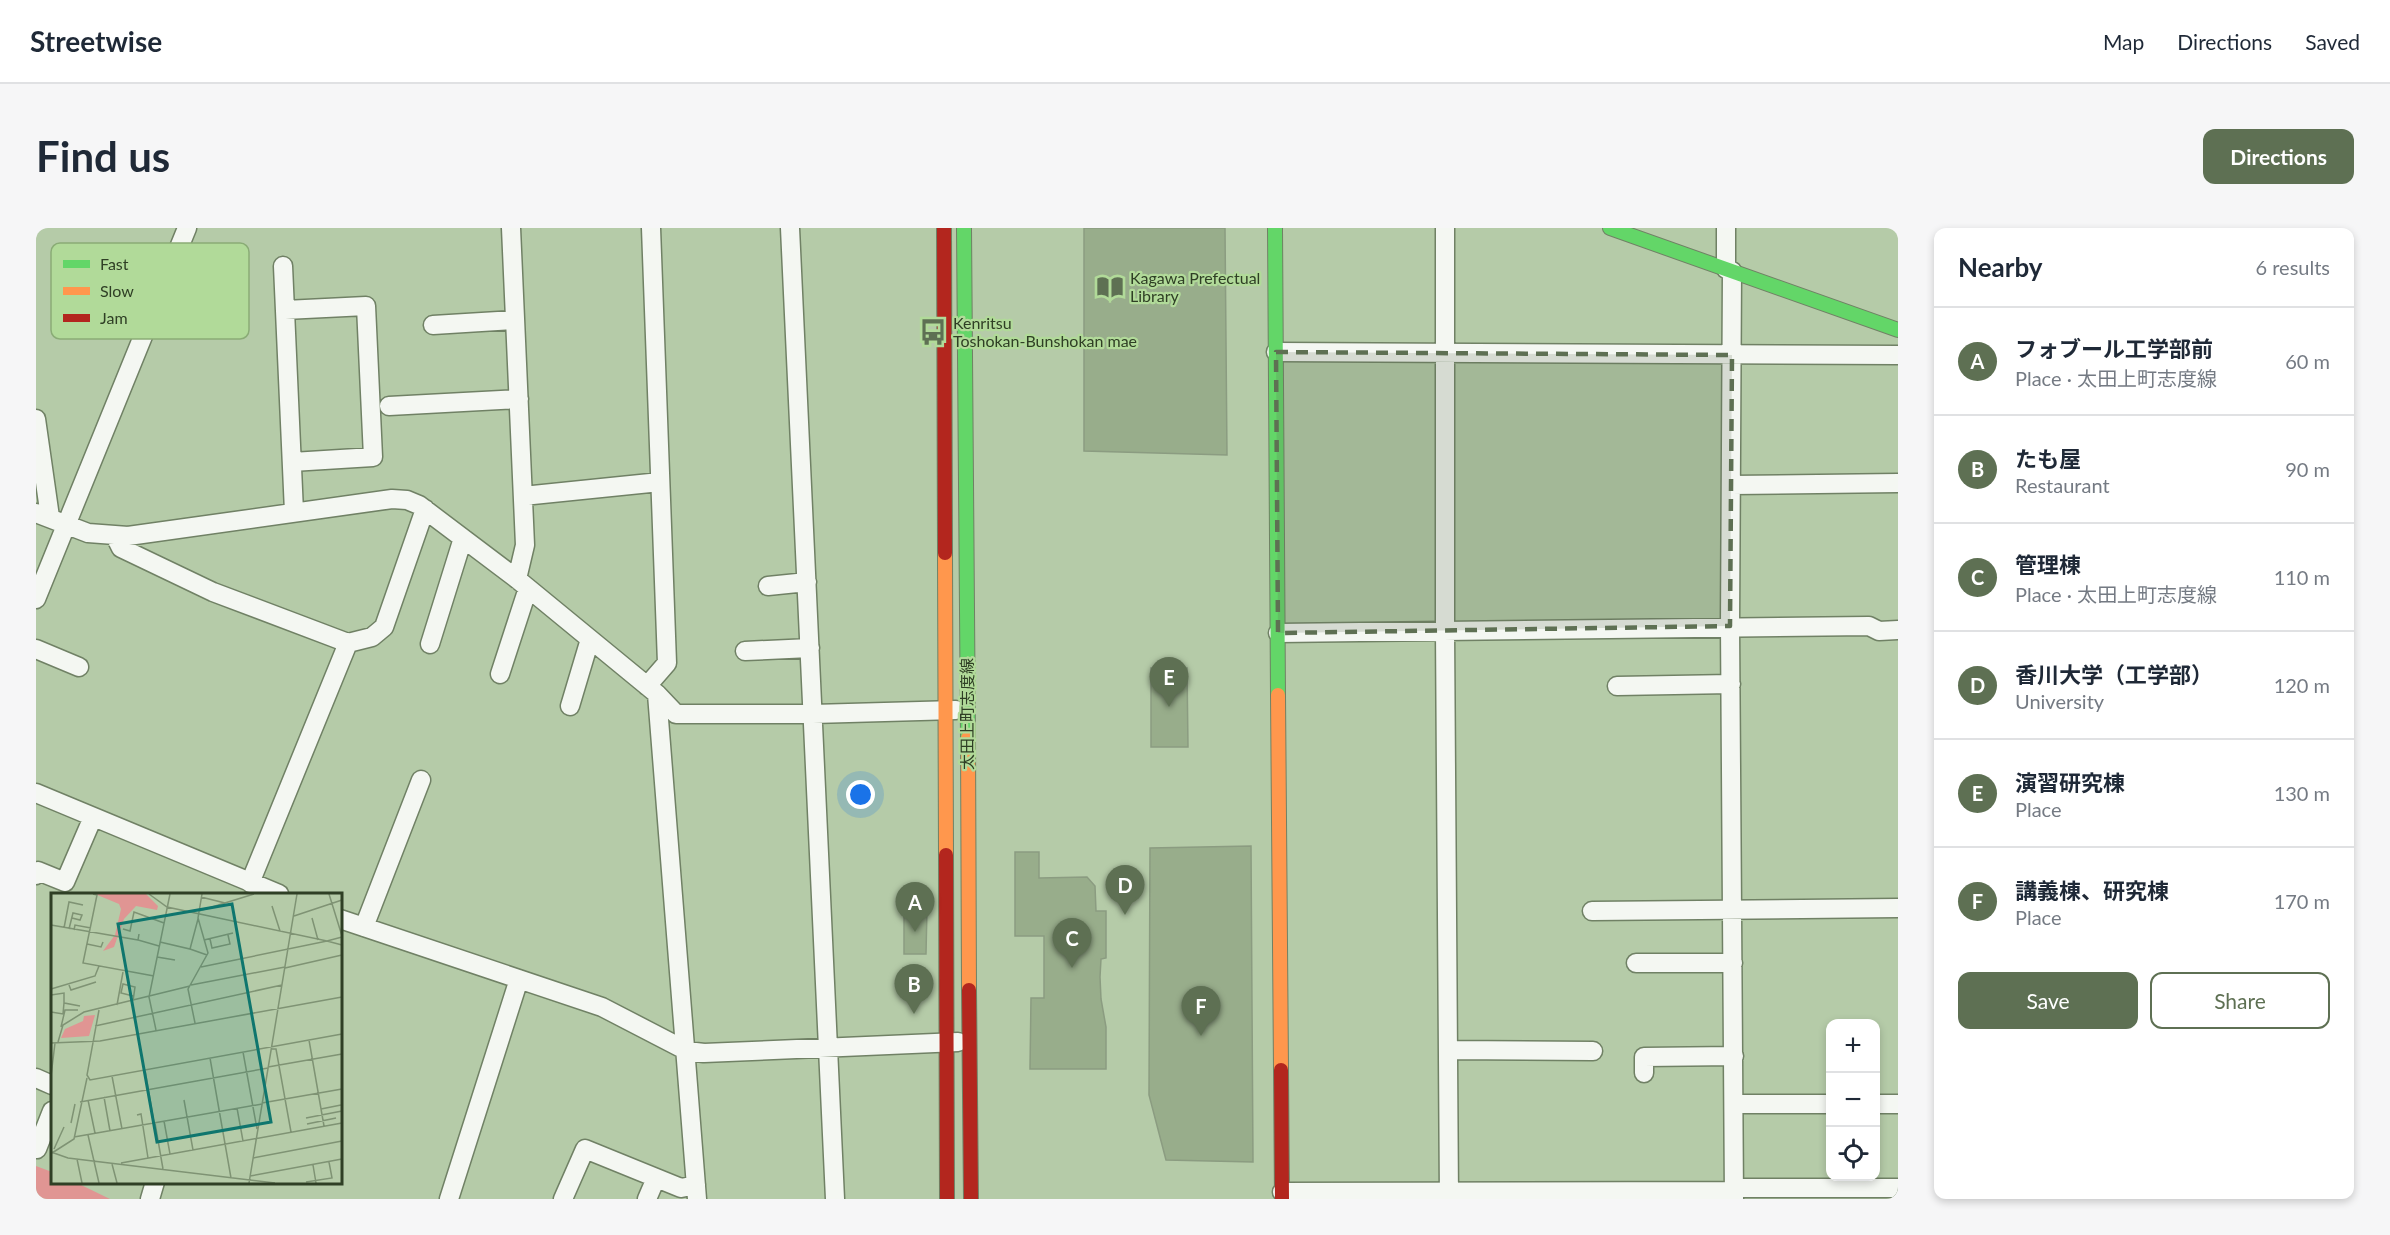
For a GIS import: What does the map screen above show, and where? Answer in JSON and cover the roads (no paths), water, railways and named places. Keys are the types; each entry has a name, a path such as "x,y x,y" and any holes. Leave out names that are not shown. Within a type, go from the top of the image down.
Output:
{"main road":[{"name":"太田上町志度線","path":"944,228 947,1199"},
{"name":"太田上町志度線","path":"964,228 968,1041 971,1199"},
{"path":"1275,228 1282,1195"},
{"path":"1610,228 1898,330"}],"street":[{"path":"181,243 187,228"},
{"path":"500,674 523,583 525,545 511,228"},
{"path":"563,1199 585,1149 696,1192 687,1051 652,690 667,663 651,228"},
{"path":"790,228 836,1199"},
{"path":"1445,228 1449,1196"},
{"path":"1726,228 1732,355 1730,626 1734,1193"},
{"path":"283,266 294,512"},
{"path":"285,310 366,306 373,457 292,462"},
{"path":"433,325 515,320"},
{"path":"36,599 142,339"},
{"path":"1276,352 1898,356"},
{"path":"388,406 519,399"},
{"path":"36,419 43,515 87,533 128,536 392,499 407,500 425,509 523,583 652,690 676,714 813,714 966,709"},
{"path":"523,496 660,482"},
{"path":"1732,485 1898,483"},
{"path":"115,536 121,548 213,592 348,643 372,637 384,627 425,509"},
{"path":"430,644 463,538"},
{"path":"768,586 807,582"},
{"path":"1278,633 1730,626 1869,626 1879,631 1898,630"},
{"path":"570,706 590,639"},
{"path":"250,883 348,643"},
{"path":"745,651 810,648"},
{"path":"36,649 79,667"},
{"path":"1617,686 1731,684"},
{"path":"364,927 421,780"},
{"path":"36,793 274,893"},
{"path":"36,875 38,871 65,882 93,817"},
{"path":"1592,911 1898,908"},
{"path":"342,920 602,1007 687,1051 704,1053 968,1041"},
{"path":"1636,963 1733,963"},
{"path":"449,1199 519,979"},
{"path":"1448,1050 1593,1051"},
{"path":"1644,1073 1644,1057 1734,1056"},
{"path":"36,1078 51,1085"},
{"path":"1734,1104 1826,1104"},
{"path":"1880,1104 1898,1104"},
{"path":"37,1149 51,1114"},
{"path":"646,1199 656,1178"},
{"path":"150,1199 154,1184"},
{"path":"1282,1195 1734,1193 1898,1188"}],"place":[{"name":"Kagawa Prefectual Library","path":"1110,287"},
{"name":"Kenritsu Toshokan-Bunshokan mae","path":"933,332"},
{"name":"演習研究棟","path":"1169,707"},
{"name":"香川大学（工学部）","path":"1125,915"},
{"name":"フォブール工学部前","path":"915,932"},
{"name":"管理棟","path":"1072,968"},
{"name":"たも屋","path":"914,1014"},
{"name":"講義棟、研究棟","path":"1201,1036"}]}
